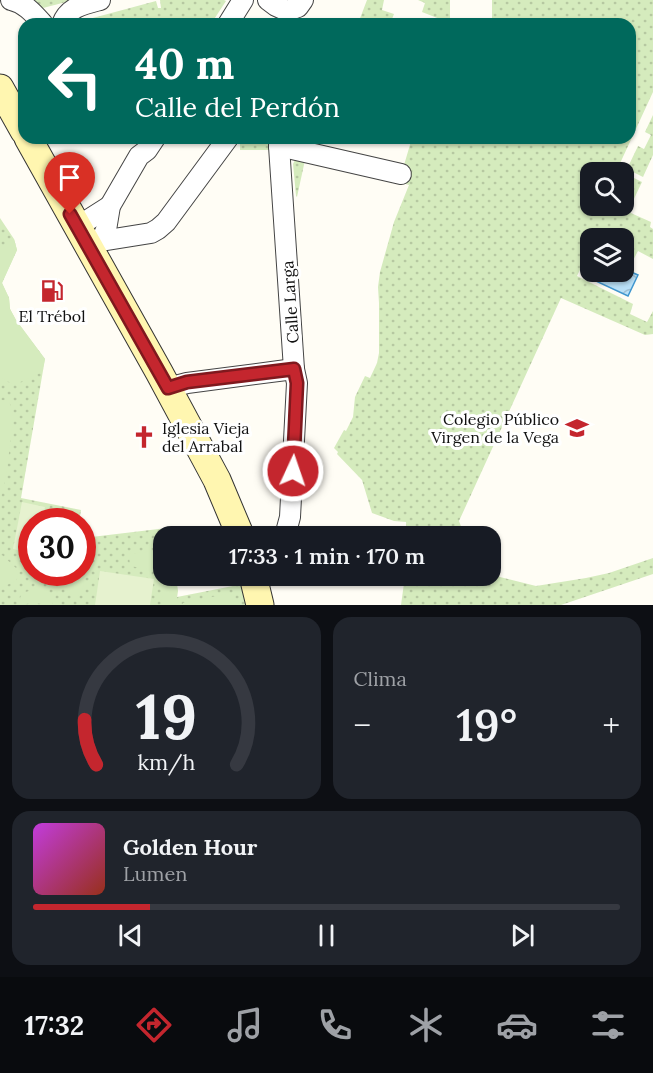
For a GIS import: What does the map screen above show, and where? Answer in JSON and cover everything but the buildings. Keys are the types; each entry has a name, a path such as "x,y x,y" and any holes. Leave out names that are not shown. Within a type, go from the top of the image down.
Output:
{"main road":[{"path":"2,95 18,121"},
{"path":"32,144 89,239 217,480 236,526"},
{"path":"255,586 260,605"}],"street":[{"path":"0,2 9,0 18,2 37,18"},
{"path":"65,18 71,9 100,0"},
{"path":"232,18 243,0"},
{"path":"268,0 287,11 299,10"},
{"path":"89,239 151,233 158,229 166,222 224,144"},
{"name":"Calle Larga","path":"279,144 294,369 297,383 292,492 288,526"},
{"path":"287,144 401,174"},
{"path":"89,239 110,206 140,147"},
{"path":"89,239 106,230 110,206"},
{"path":"168,388 187,382 294,369"}],"green space":[{"path":"31,0 74,0 39,9"},
{"path":"160,0 226,1 215,18 93,18 156,1 158,8 161,8"},
{"path":"367,0 384,0 382,10 394,14 392,18 360,18"},
{"path":"418,0 450,0 450,18 437,18 422,12 425,3"},
{"path":"492,0 653,0 653,92 636,129 636,18 492,18"},
{"path":"653,115 653,155 643,177 634,172 634,162 630,162 638,146 644,149 651,135 645,132"},
{"path":"240,144 272,144 272,150 240,150"},
{"path":"410,144 629,144 621,162 580,162 580,216 634,214 651,222 650,227 653,229 653,259 638,251 634,258 634,228 580,228 580,270 577,276 580,278 580,282 589,282 633,304 630,314 647,322 653,311 653,334 645,335 561,298 459,521 461,526 406,526 406,522 394,521 372,513 362,480 334,448 353,417 355,397 365,376 370,378 377,363 380,272 394,222 409,185 399,182"},
{"path":"296,158 305,160 297,197 293,164"},
{"path":"634,178 642,182 634,199"},
{"path":"0,218 14,239 17,250 2,283 9,298 10,309 45,359 21,498 71,508 18,508 18,586 96,586 96,536 153,530 153,586 176,586 177,597 243,586 246,605 0,605"},
{"path":"14,239 17,250 2,283 16,320 45,359 42,372 14,385 0,377 0,247"},
{"path":"0,401 9,401 12,422 7,472 0,500"},
{"path":"22,502 45,507 45,508 21,508"},
{"path":"18,523 18,550 13,549"},
{"path":"153,551 153,570 130,566 129,554"},
{"path":"2,555 16,568 18,576 16,581 0,588 0,556"},
{"path":"653,558 653,574 561,605 401,605 404,586 501,586 501,577 536,586 609,573"},
{"path":"100,571 153,579 150,605 95,605"},
{"path":"40,586 54,600 52,605 24,603 20,598 22,593"},
{"path":"61,586 84,586 78,596 69,594"},
{"path":"164,586 177,586 176,605 161,605"},
{"path":"231,593 234,605 182,605 183,603"}],"water":[{"path":"634,273 638,275 628,296 598,282 634,282"}],"place":[{"name":"El Trébol","path":"52,291"},
{"name":"Colegio Público Virgen de la Vega","path":"577,428"},
{"name":"Iglesia Vieja del Arrabal","path":"144,437"}],"route":[{"path":"70,214 168,388 187,382 294,369 297,383 293,471"}]}
